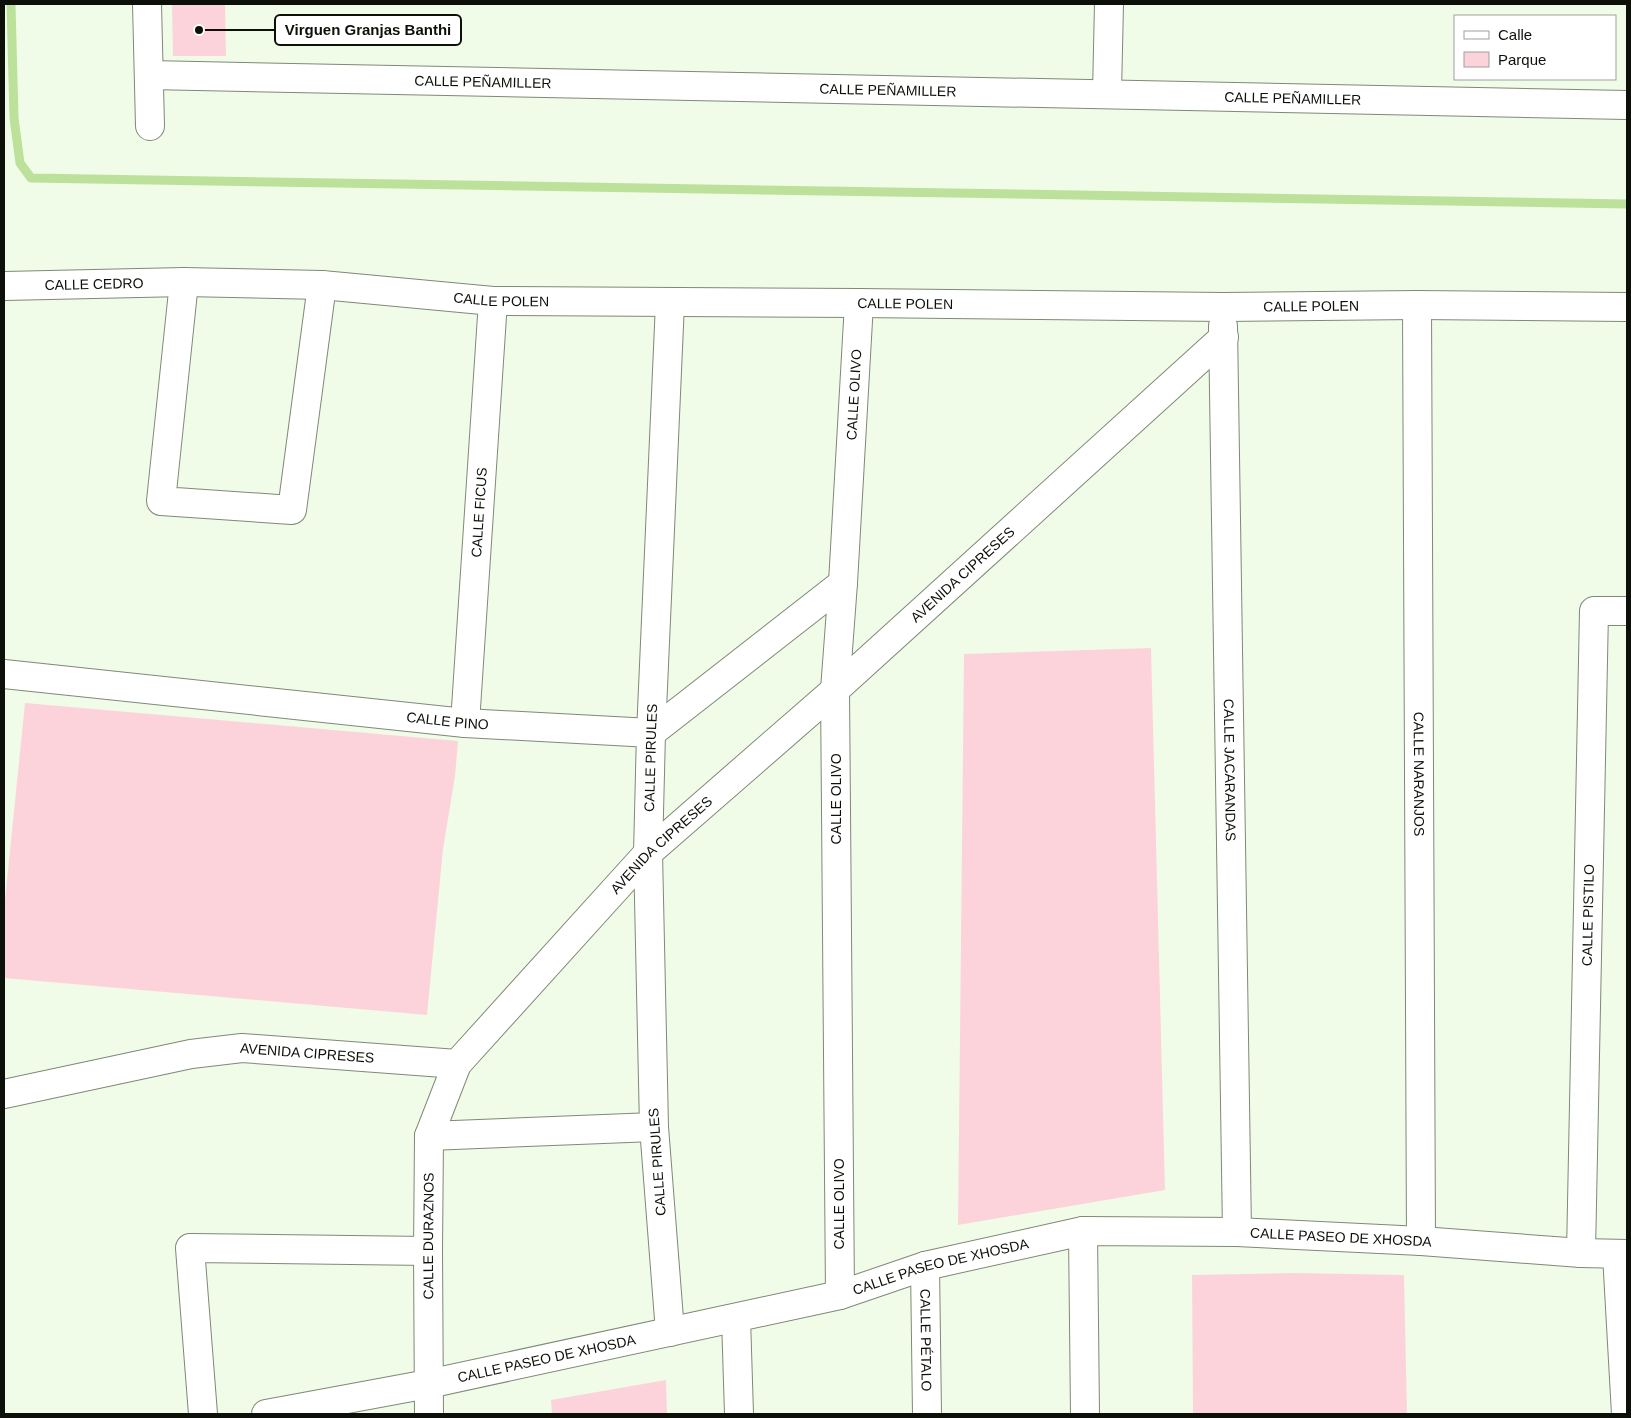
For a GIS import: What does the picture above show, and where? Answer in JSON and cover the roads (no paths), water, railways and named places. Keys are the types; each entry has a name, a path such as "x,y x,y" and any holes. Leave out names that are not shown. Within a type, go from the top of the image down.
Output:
{"street":[{"path":"148,4 150,126"},
{"path":"1107,94 1109,4"},
{"name":"CALLE PEÑAMILLER","path":"149,75 1627,105"},
{"path":"184,282 161,501 292,510 322,285"},
{"name":"CALLE POLEN","path":"184,282 322,285 493,301 1223,307 1417,305 1627,307"},
{"name":"CALLE CEDRO","path":"4,286 184,282"},
{"name":"CALLE FICUS","path":"465,723 493,301"},
{"name":"CALLE PIRULES","path":"670,302 651,733 648,853 654,1127 670,1332"},
{"name":"CALLE OLIVO","path":"840,1295 835,690 859,303"},
{"name":"CALLE NARANJOS","path":"1417,305 1421,1241"},
{"name":"CALLE JACARANDAS","path":"1223,307 1237,1232"},
{"name":"AVENIDA CIPRESES","path":"4,1094 191,1054 242,1048 457,1064 648,853 835,690 1224,338"},
{"path":"651,733 843,583"},
{"name":"CALLE PISTILO","path":"1581,1252 1594,611 1627,610"},
{"name":"CALLE PINO","path":"4,674 465,723 651,733"},
{"name":"CALLE DURAZNOS","path":"429,1414 429,1136 457,1064"},
{"path":"429,1136 654,1127"},
{"path":"1083,1231 1085,1414"},
{"name":"CALLE PASEO DE XHOSDA","path":"266,1414 428,1384 840,1295 925,1266 1083,1231 1237,1232 1421,1241 1622,1254"},
{"path":"203,1414 190,1248 428,1251"},
{"path":"1622,1254 1626,1414"},
{"name":"CALLE PÉTALO","path":"925,1266 927,1414"},
{"path":"736,1318 739,1414"}],"waterway":[{"path":"11,4 14,118 20,163 31,178 1627,204"}],"place":[{"name":"Virguen Granjas Banthi","path":"199,30"}]}
